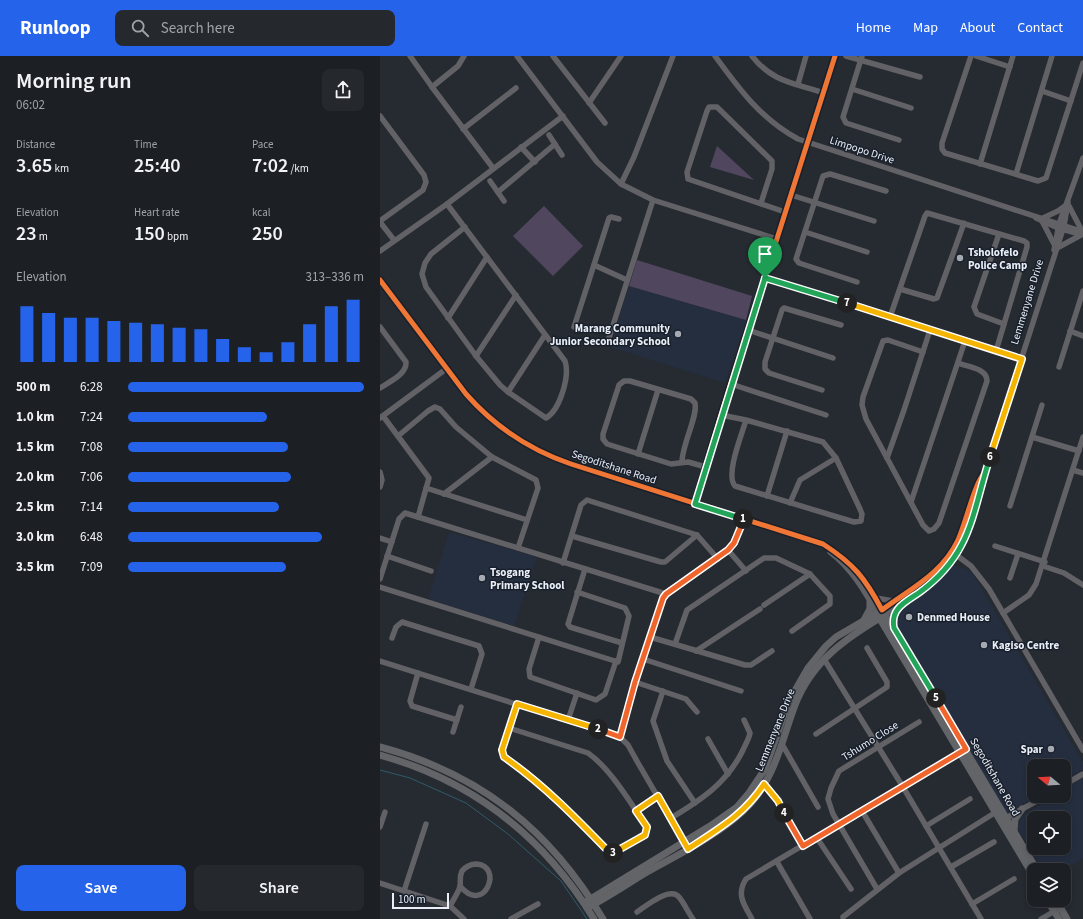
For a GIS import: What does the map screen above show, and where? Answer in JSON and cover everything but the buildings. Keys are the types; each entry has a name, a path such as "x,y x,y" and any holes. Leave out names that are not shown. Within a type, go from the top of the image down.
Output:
{"main road":[{"path":"873,600 864,624 876,625 891,630 897,603"},
{"name":"Lemmenyane Drive","path":"589,904 728,814 750,792 765,769 789,701 808,668 823,649 836,637 881,614"},
{"name":"Segoditshane Road","path":"881,614 1004,820 1027,864"},
{"name":"Lemmenyane Drive","path":"603,894 688,849 738,816 748,807 764,784 775,764 801,692 810,677 824,659 837,646 864,624"},
{"path":"380,748 436,766 477,788 533,830 552,849 580,882 603,894 599,918"},
{"name":"Segoditshane Road","path":"963,751 996,812 1014,831 1033,863"},
{"path":"380,755 431,772 466,790 500,813 528,836 549,857 599,918"},
{"path":"1014,831 1016,819 1022,809"},
{"path":"580,882 589,904"},
{"path":"1057,909 1069,918"},
{"path":"1057,909 1059,919"}],"street":[{"path":"410,56 463,130 493,168"},
{"path":"432,87 458,66 464,56"},
{"path":"517,56 597,162 621,184 653,200 777,239"},
{"path":"553,56 605,123"},
{"path":"589,103 621,56"},
{"path":"621,184 634,157 673,56"},
{"name":"Limpopo Drive","path":"715,56 740,90 768,120 789,134 808,143 1082,233"},
{"path":"752,56 768,73 778,79 824,93"},
{"path":"798,84 806,56"},
{"path":"695,504 721,415 835,56"},
{"path":"846,56 861,58 920,77"},
{"path":"971,56 942,146 945,153 1038,181 1046,178 1083,63"},
{"path":"976,56 1010,67"},
{"path":"980,164 1014,56"},
{"path":"1016,174 1052,56"},
{"path":"861,58 843,117 844,122 899,140"},
{"path":"463,130 516,88"},
{"path":"852,89 911,108"},
{"path":"1042,91 1071,101"},
{"path":"761,204 772,169 772,161 717,107 710,107 705,117 687,172 687,177 690,181 785,212"},
{"path":"380,116 424,176 426,182 423,190 380,222 394,240"},
{"path":"380,251 447,204 563,116"},
{"path":"549,135 562,155"},
{"path":"498,192 555,144"},
{"path":"521,147 535,162"},
{"path":"1068,204 1082,233 1055,248 1042,220 1068,204 1083,158"},
{"path":"857,282 797,262 796,259 823,176 826,174 886,191"},
{"path":"490,181 504,201"},
{"path":"791,195 874,221"},
{"path":"608,341 653,200"},
{"path":"447,204 565,361 568,373 563,394 550,415 546,418 508,392 476,356 426,287 422,274 422,268 431,254 465,228"},
{"name":"Lemmenyane Drive","path":"881,614 934,580 954,554 982,475 985,472 1022,359 1068,204"},
{"path":"890,317 926,214 932,213 1024,241 1027,245 996,351"},
{"path":"574,327 609,218 612,217 619,219"},
{"path":"900,289 934,299 937,298 964,223"},
{"path":"805,232 867,252"},
{"path":"999,234 974,307 977,314 1004,324"},
{"path":"448,318 487,257"},
{"path":"594,266 627,280"},
{"path":"765,278 1022,359"},
{"name":"Segoditshane Road","path":"380,280 446,369 482,411 508,433 536,450 571,464 821,544 845,565 873,600 881,614"},
{"path":"1059,367 1083,291"},
{"path":"476,356 516,295"},
{"path":"822,390 767,371 765,362 772,338 784,308 841,325"},
{"path":"380,327 406,362 404,371 380,388"},
{"path":"748,330 833,358"},
{"path":"887,458 930,330"},
{"path":"1070,331 1083,336"},
{"path":"508,392 545,335"},
{"path":"923,352 888,340 883,341 863,397 862,405 866,419 926,529 929,531 936,527 987,382 986,376 983,372 958,363"},
{"path":"911,502 965,340"},
{"path":"418,517 429,478 382,417 446,369"},
{"path":"682,462 684,446 696,409 695,403 691,399 630,381 622,382 619,385 603,434 603,439 607,444 671,464 682,462 706,466"},
{"path":"731,384 826,415"},
{"path":"638,454 658,390"},
{"path":"1010,506 1042,405"},
{"path":"398,436 435,407 440,409 456,427 492,457 536,480 538,484 518,548"},
{"path":"721,415 746,420 823,442 836,458 862,514 861,521 854,522 735,486 732,483 731,470 746,420"},
{"path":"767,496 787,431"},
{"path":"1032,437 1079,451"},
{"path":"1003,613 1029,595 1036,584 1044,564 1083,437"},
{"path":"444,494 492,457"},
{"path":"790,503 800,480 836,458"},
{"path":"1073,470 1083,473"},
{"path":"380,472 382,480 380,487"},
{"path":"426,488 527,520"},
{"path":"563,562 581,505 587,500 697,535 718,559"},
{"path":"380,578 399,519 402,514 418,517 666,594"},
{"path":"620,737 635,682 661,602 666,594 718,559 728,550 734,543 744,519"},
{"path":"572,536 665,562 697,535"},
{"path":"380,538 392,542"},
{"path":"995,546 1044,564 1064,573 1083,585"},
{"path":"728,550 746,570"},
{"path":"954,554 978,574 1003,613 1083,750"},
{"path":"1010,578 1018,554"},
{"path":"387,556 431,571"},
{"path":"675,644 687,610 764,558 770,557 810,574 830,596 830,604 792,631"},
{"path":"585,569 568,620 570,627 622,643"},
{"path":"696,651 810,574"},
{"path":"380,587 616,661"},
{"path":"539,637 529,669 530,677 596,700 602,698 605,694 616,661 618,662 629,616 625,608 577,592"},
{"path":"873,600 897,603"},
{"path":"392,638 396,627 402,622 479,646 482,654 471,689"},
{"path":"650,636 745,665 751,664 772,651"},
{"path":"816,734 886,688 887,682 867,648"},
{"path":"643,659 741,691"},
{"path":"824,659 903,787 981,919"},
{"path":"380,661 620,737 628,745 685,841 688,849"},
{"path":"418,673 410,701 412,706 457,720"},
{"path":"635,682 686,698 697,712"},
{"path":"663,691 653,721 667,761 695,803"},
{"path":"568,720 577,693"},
{"path":"509,728 588,753 598,761 636,811 647,827 647,832 616,853 609,852 565,806 536,780 504,757 502,750 509,728 517,704"},
{"path":"453,732 460,708"},
{"path":"671,818 708,794 736,764 750,733 744,720"},
{"name":"Tshumo Close","path":"877,888 839,824 828,799 833,781 839,771 919,722"},
{"path":"708,739 728,774"},
{"path":"782,744 818,807"},
{"path":"752,919 741,898 742,886 746,879 963,751"},
{"path":"1071,781 1083,774"},
{"path":"764,784 778,801 803,846"},
{"path":"636,811 658,796"},
{"path":"926,826 970,799"},
{"path":"1004,820 1033,803"},
{"path":"862,811 898,873"},
{"path":"380,827 385,812"},
{"path":"843,918 877,888 898,873 996,812"},
{"path":"404,891 426,824"},
{"path":"817,838 851,889"},
{"path":"951,867 994,842"},
{"path":"777,862 810,919"},
{"path":"450,906 460,886 462,872 470,865 475,864 484,867 490,876 490,886 487,890 478,895 468,894 460,886"},
{"path":"972,904 1014,879"},
{"path":"380,883 450,906 464,919"},
{"path":"637,912 668,893 678,896 693,919"},
{"path":"511,919 538,904"},
{"path":"1041,919 1057,909"}],"shaded area":[{"path":"717,146 754,180 710,167"},
{"path":"544,206 583,246 553,276 513,236"},
{"path":"637,260 752,296 746,320 629,286"},
{"name":"Marang Community Junior Secondary School","path":"629,286 746,320 725,383 610,347"},
{"name":"Tsogang Primary School","path":"449,532 537,557 514,626 428,599"},
{"path":"953,565 965,569 973,574 1083,762 1083,769 1071,776 1071,759 1027,759 1027,802 1007,814 893,621 895,613 920,591 941,578"},
{"path":"1083,778 1083,858 1071,866 1071,863 1039,863 1034,855 1071,855 1071,811 1030,811 1043,803 1071,803 1071,786"},
{"path":"1027,813 1027,844 1018,829 1021,817"}],"waterway":[{"path":"380,770 410,778 466,803 508,834 561,881 587,919"}],"cycle path":[{"path":"695,503 721,415 835,56"},
{"path":"380,280 466,394 489,417 514,436 541,452 571,464 823,544 843,558 858,572 882,610 934,572 951,552 961,533 977,485 985,472"}],"place":[{"name":"Tsholofelo Police Camp","path":"960,258"},
{"name":"Marang Community Junior Secondary School","path":"678,334"},
{"name":"Tsogang Primary School","path":"482,578"},
{"name":"Denmed House","path":"909,617"},
{"name":"Kagiso Centre","path":"984,645"},
{"name":"Spar","path":"1051,749"}],"route":[{"path":"765,278 1022,359 985,472 972,522 963,544 957,555 942,573 920,592 900,604 892,622 894,628 966,749 803,846 778,801 764,784 748,807 738,816 688,849 685,841 658,796 636,811 647,827 647,832 645,835 616,853 612,853 609,852 565,806 530,775 504,757 502,750 517,704 620,737 635,682 663,598 666,594 718,559 734,543 744,519 695,504 721,415 765,278"}]}
